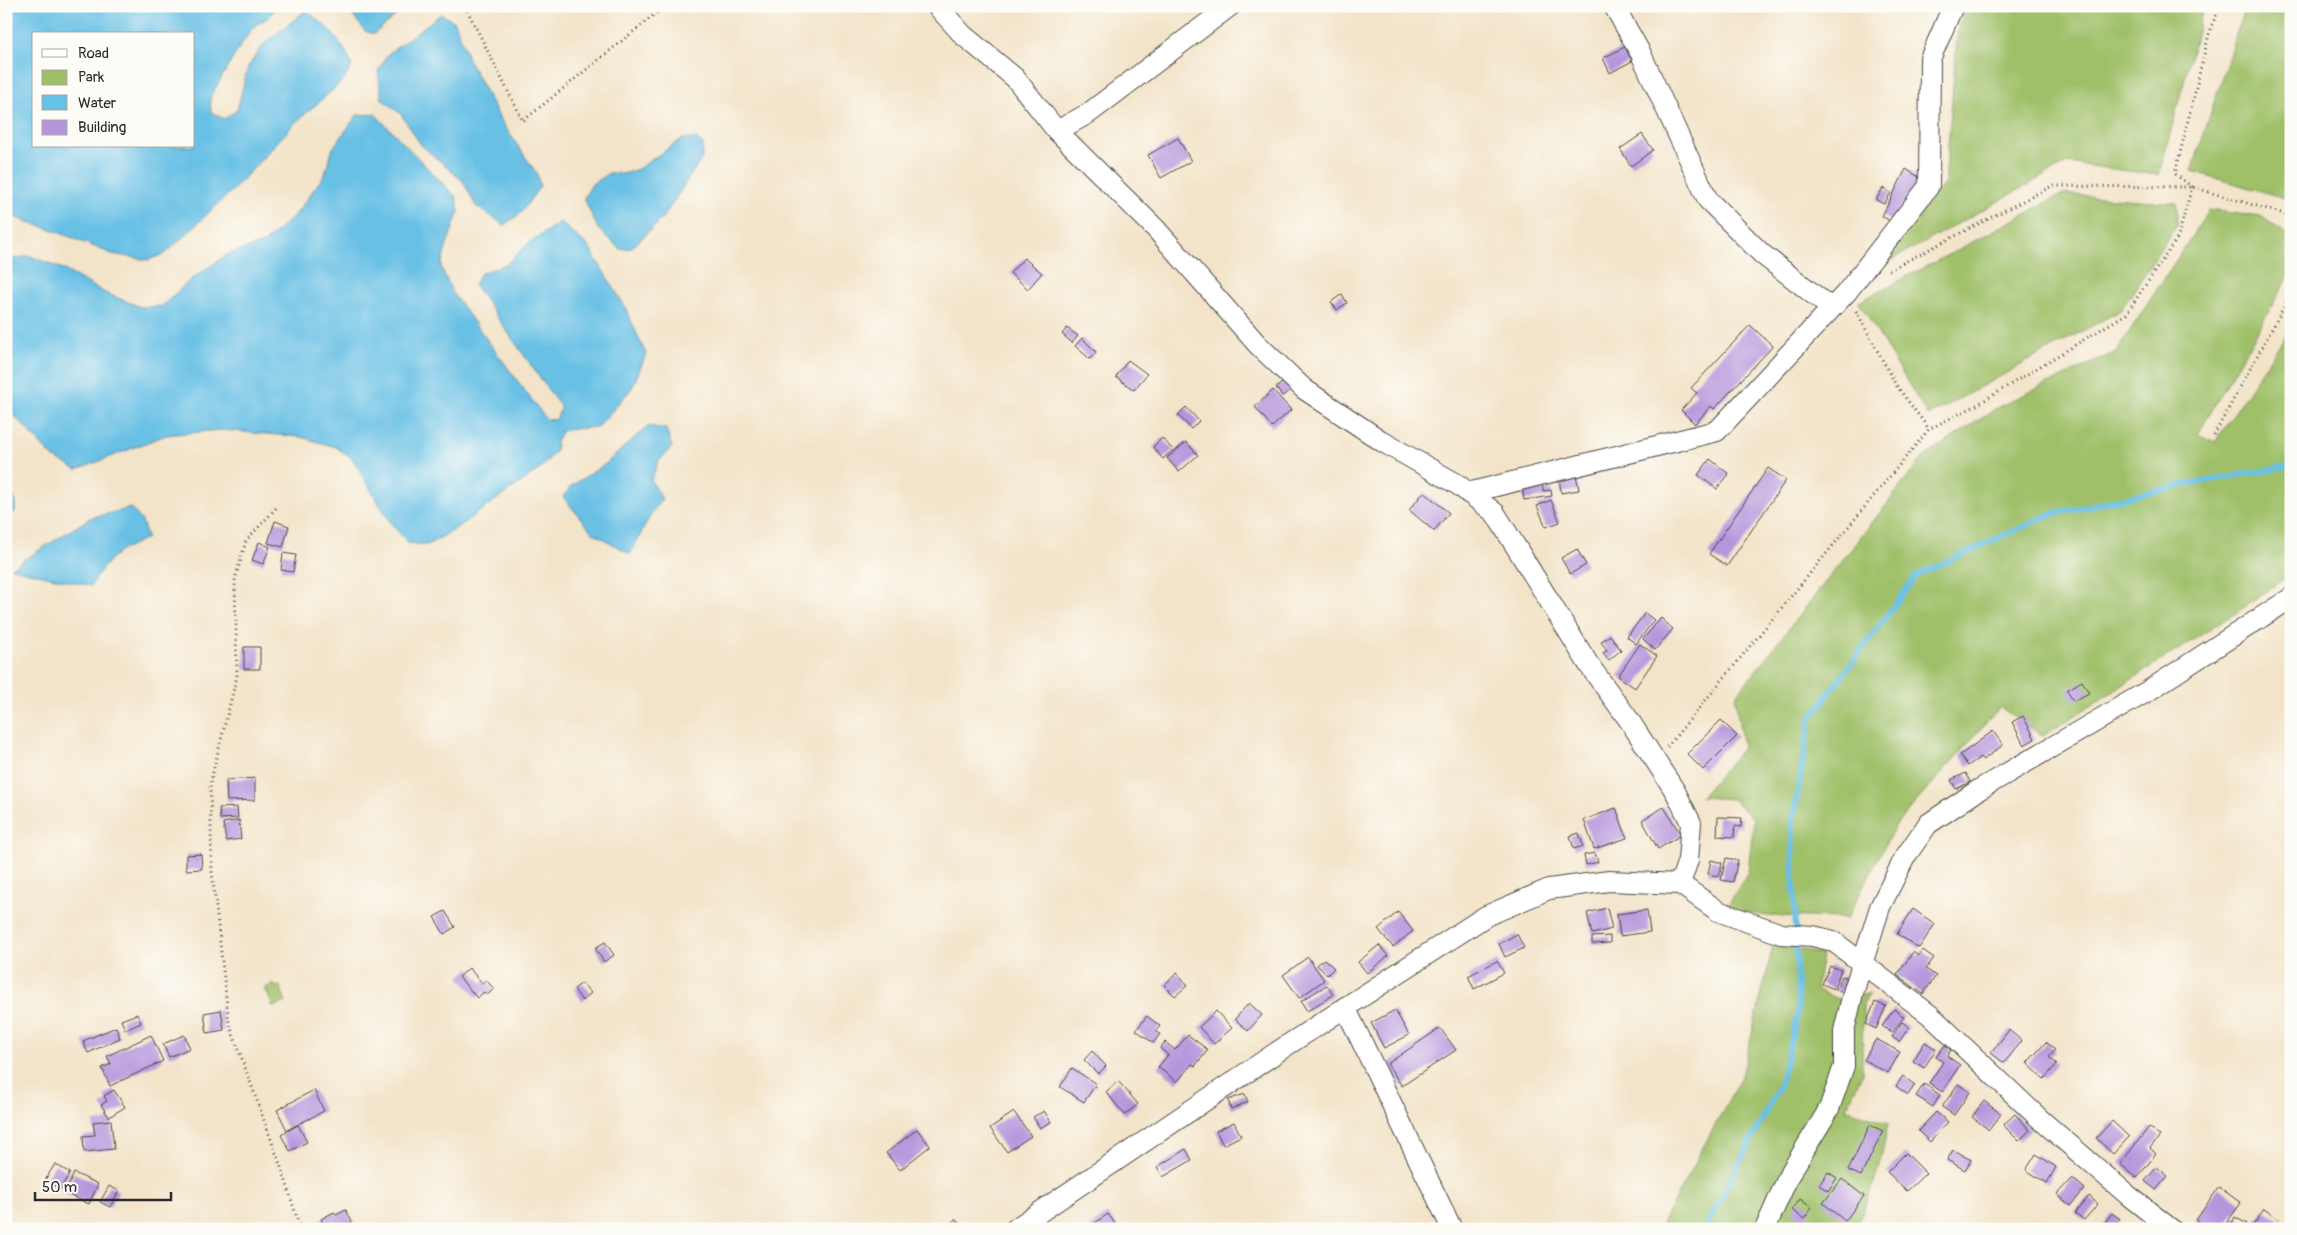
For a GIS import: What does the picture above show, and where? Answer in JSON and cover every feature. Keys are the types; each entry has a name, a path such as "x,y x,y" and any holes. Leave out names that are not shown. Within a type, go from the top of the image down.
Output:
{"street":[{"path":"937,6 963,35 1015,78 1057,131 1155,228 1258,345 1304,389 1383,442 1468,493 1495,513 1589,665 1657,761 1691,823 1688,860 1680,884"},
{"path":"1057,131 1089,112 1230,6"},
{"path":"1614,6 1641,54 1708,200 1762,254 1831,308"},
{"path":"1468,493 1717,431 1846,293 1929,186 1930,59 1953,6"},
{"path":"1765,1229 1789,1175 1829,1108 1844,1066 1844,1031 1862,963 1880,907 1905,858 1928,824 1980,790 2148,691 2291,598"},
{"path":"1015,1229 1345,1007 1486,916 1549,889 1609,881 1680,884 1718,912 1781,934 1812,936 1833,941 1930,1015 2041,1120 2129,1196 2172,1229"},
{"path":"1345,1007 1452,1229"}],"path":[{"path":"465,6 523,121 665,6"},
{"path":"2192,187 2175,174 2211,26 2221,6"},
{"path":"1880,275 2052,186 2192,187 2291,216"},
{"path":"1657,761 1929,429 1975,406 2126,314 2178,237 2192,187"},
{"path":"1846,293 1896,385 1929,429"},
{"path":"2214,435 2291,294"},
{"path":"276,508 246,541 235,579 236,676 210,784 212,872 229,1023 286,1181 300,1229"}],"green space":[{"path":"1967,6 2204,6 2159,175 2067,163 1883,265 1891,247 1945,183 1958,26"},
{"path":"2245,6 2291,6 2291,200 2192,171"},
{"path":"2063,194 2177,203 2177,225 2121,310 1928,416 1859,302"},
{"path":"2209,210 2262,217 2291,237 2291,273 2198,434 2215,442 2291,327 2291,573 2245,607 2043,736 2000,707 1895,826 1847,918 1767,916 1726,908 1748,872 1754,819 1732,799 1701,797 1743,748 1735,697 1923,458 1998,407 2116,352"},
{"path":"1774,942 1822,955 1816,989 1842,1001 1870,993 1863,1005 1862,1074 1846,1109 1888,1123 1883,1151 1871,1191 1854,1229 1842,1229 1823,1221 1811,1229 1659,1229 1742,1075"},
{"path":"274,984 276,987 280,986 286,1002 273,1007 265,988"}],"water":[{"path":"6,6 276,6 269,17 254,26 210,97 211,112 224,119 237,110 248,67 264,44 305,11 327,28 345,50 349,58 352,66 343,81 296,122 235,188 165,254 148,260 112,254 58,232 14,217 6,211"},
{"path":"345,6 402,6 401,11 374,34 365,31"},
{"path":"441,14 455,22 469,61 503,124 537,174 540,186 520,214 504,225 476,206 463,181 421,145 401,114 382,99 378,71 388,54"},
{"path":"375,114 456,197 459,211 441,267 453,294 546,419 556,420 561,408 474,284 481,273 507,264 529,243 560,222 588,246 623,303 646,354 632,388 598,427 562,430 556,442 556,451 540,469 449,533 427,545 408,543 390,522 352,458 336,447 301,437 220,430 166,435 77,470 53,457 6,407 6,260 30,256 61,268 105,293 141,307 162,306 190,280 228,254 264,243 296,214 325,174 333,148 357,115"},
{"path":"682,139 697,139 703,145 702,158 662,219 631,248 620,249 598,229 584,198 592,184 609,173 623,174 638,169"},
{"path":"648,426 666,429 672,447 658,462 651,480 662,499 648,519 630,554 592,532 563,497 571,486 604,465"},
{"path":"6,486 16,502 15,512 6,518"},
{"path":"131,508 142,521 147,538 114,556 102,569 91,586 11,568 90,518"}],"building":[{"path":"1625,47 1632,61 1610,73 1603,58"},
{"path":"1642,134 1653,150 1631,166 1620,149"},
{"path":"1178,138 1191,161 1161,178 1148,155"},
{"path":"1906,169 1922,179 1910,199 1907,197 1893,223 1882,216"},
{"path":"1883,188 1891,193 1884,204 1876,200"},
{"path":"1024,258 1042,273 1028,289 1010,273"},
{"path":"1342,294 1347,303 1337,310 1331,302"},
{"path":"1750,325 1773,346 1714,409 1711,406 1695,424 1681,410 1697,393 1691,388"},
{"path":"1067,328 1078,336 1072,343 1062,334"},
{"path":"1082,338 1096,352 1090,359 1075,346"},
{"path":"1128,360 1147,374 1134,390 1116,377"},
{"path":"1284,381 1291,390 1282,396 1276,388"},
{"path":"1273,390 1291,410 1272,427 1255,407"},
{"path":"1186,407 1199,421 1191,429 1178,415"},
{"path":"1162,438 1173,450 1163,459 1153,447"},
{"path":"1186,442 1198,455 1179,472 1167,458"},
{"path":"1710,459 1729,474 1717,489 1698,475"},
{"path":"1768,468 1786,480 1727,566 1709,554"},
{"path":"1576,475 1579,490 1561,493 1559,477"},
{"path":"1542,477 1543,491 1551,490 1552,496 1524,500 1521,480"},
{"path":"1424,492 1449,513 1434,531 1409,510"},
{"path":"1551,500 1560,522 1546,527 1537,506"},
{"path":"275,521 289,526 283,547 268,543"},
{"path":"259,542 270,547 263,564 252,560"},
{"path":"1577,549 1586,565 1570,574 1561,558"},
{"path":"283,553 296,555 293,572 281,570"},
{"path":"1645,613 1654,620 1636,644 1627,637"},
{"path":"1661,618 1673,629 1655,650 1643,639"},
{"path":"1610,635 1621,650 1609,660 1603,653 1607,650 1601,642"},
{"path":"1640,644 1657,656 1635,688 1618,676"},
{"path":"244,647 260,647 260,669 244,669"},
{"path":"2082,681 2089,693 2073,701 2067,690"},
{"path":"2023,716 2035,739 2024,745 2012,722"},
{"path":"1721,720 1737,736 1703,770 1687,754"},
{"path":"1993,731 2003,745 1983,760 1980,757 1968,766 1960,755"},
{"path":"1966,773 1970,782 1956,789 1951,780"},
{"path":"255,778 255,800 227,801 226,780"},
{"path":"237,807 238,818 220,819 219,808"},
{"path":"1664,807 1681,835 1658,849 1642,820"},
{"path":"1616,808 1627,838 1594,849 1584,820"},
{"path":"1718,817 1742,818 1741,827 1735,826 1734,837 1717,836"},
{"path":"239,820 241,839 226,841 223,823"},
{"path":"1579,833 1583,846 1574,849 1570,836"},
{"path":"1595,853 1598,862 1586,865 1584,855"},
{"path":"201,854 202,869 186,870 186,855"},
{"path":"1726,858 1738,860 1733,882 1721,880"},
{"path":"1711,860 1722,863 1719,876 1708,874"},
{"path":"1607,908 1612,929 1592,934 1587,913"},
{"path":"1913,909 1935,924 1919,948 1897,934"},
{"path":"1647,910 1650,932 1620,936 1617,914"},
{"path":"445,911 455,927 444,934 434,917"},
{"path":"1398,912 1413,931 1393,947 1378,929"},
{"path":"1517,934 1524,948 1505,957 1499,944"},
{"path":"1610,936 1610,943 1592,944 1592,937"},
{"path":"605,942 614,955 604,962 595,948"},
{"path":"1379,945 1388,956 1367,973 1358,962"},
{"path":"1923,950 1934,958 1926,969 1936,976 1923,994 1897,975 1913,952 1918,956"},
{"path":"1308,957 1324,980 1299,998 1283,975"},
{"path":"1324,959 1334,968 1327,975 1317,965"},
{"path":"1497,961 1504,973 1474,989 1468,976"},
{"path":"1830,966 1841,970 1834,989 1822,984"},
{"path":"469,968 482,983 486,980 494,989 487,995 484,992 477,998 459,977"},
{"path":"1177,973 1188,985 1175,996 1164,985"},
{"path":"1842,976 1850,979 1844,993 1836,990"},
{"path":"582,983 591,993 582,1001 574,989"},
{"path":"1327,985 1333,995 1307,1011 1301,1001"},
{"path":"1875,1002 1886,1006 1876,1029 1866,1024"},
{"path":"1249,1003 1262,1015 1248,1031 1235,1019"},
{"path":"1894,1009 1904,1017 1892,1033 1882,1026"},
{"path":"221,1010 224,1030 207,1033 204,1013"},
{"path":"1395,1010 1409,1035 1384,1048 1371,1023"},
{"path":"1216,1011 1232,1028 1214,1044 1199,1027"},
{"path":"137,1014 141,1023 125,1030 121,1020"},
{"path":"1147,1016 1160,1026 1156,1031 1160,1034 1153,1043 1136,1030"},
{"path":"1902,1022 1909,1027 1899,1042 1892,1037"},
{"path":"116,1027 120,1038 88,1053 83,1041"},
{"path":"1440,1028 1456,1050 1402,1086 1387,1064"},
{"path":"2009,1030 2022,1041 2004,1063 1991,1053"},
{"path":"151,1035 163,1061 110,1086 102,1068 111,1064 107,1056"},
{"path":"184,1035 190,1048 169,1057 163,1044"},
{"path":"1188,1035 1208,1050 1195,1066 1192,1064 1177,1082 1158,1067 1168,1055 1160,1048 1165,1042 1175,1050"},
{"path":"1876,1039 1900,1052 1888,1073 1864,1060"},
{"path":"1925,1042 1936,1049 1924,1068 1913,1061"},
{"path":"2046,1042 2055,1050 2049,1057 2057,1064 2044,1079 2027,1063"},
{"path":"1945,1045 1951,1050 1947,1056 1960,1065 1942,1092 1929,1083 1943,1062 1936,1057"},
{"path":"1092,1051 1106,1066 1098,1074 1084,1060"},
{"path":"1072,1068 1096,1084 1084,1102 1060,1087"},
{"path":"1903,1076 1915,1085 1908,1095 1896,1086"},
{"path":"1118,1081 1138,1104 1125,1115 1106,1092"},
{"path":"1924,1084 1940,1095 1933,1107 1916,1096"},
{"path":"1958,1084 1970,1092 1954,1115 1942,1107"},
{"path":"114,1090 125,1107 109,1117 101,1105 107,1101 104,1096"},
{"path":"314,1090 324,1111 287,1130 277,1110"},
{"path":"1245,1094 1248,1102 1231,1109 1228,1100"},
{"path":"1984,1101 2001,1114 1989,1130 1972,1117"},
{"path":"1044,1111 1051,1122 1040,1128 1033,1117"},
{"path":"1014,1112 1031,1136 1007,1152 990,1128"},
{"path":"1936,1112 1948,1122 1930,1142 1918,1131"},
{"path":"2015,1114 2030,1130 2019,1141 2003,1125"},
{"path":"111,1120 114,1149 84,1152 83,1136 95,1135 93,1122"},
{"path":"2112,1121 2129,1137 2113,1154 2096,1138"},
{"path":"1234,1122 1241,1136 1223,1145 1216,1131"},
{"path":"298,1125 307,1142 290,1151 281,1135"},
{"path":"1870,1125 1883,1131 1861,1176 1848,1170"},
{"path":"2149,1127 2160,1136 2150,1148 2156,1154 2137,1178 2120,1164"},
{"path":"917,1129 930,1146 900,1170 886,1153"},
{"path":"1186,1149 1192,1160 1163,1177 1157,1167"},
{"path":"1953,1150 1971,1160 1965,1170 1947,1160"},
{"path":"1906,1153 1926,1173 1907,1191 1887,1172"},
{"path":"2036,1154 2056,1167 2047,1183 2026,1170"},
{"path":"55,1164 70,1173 60,1189 45,1180"},
{"path":"2157,1167 2168,1176 2156,1190 2145,1181"},
{"path":"1828,1172 1837,1178 1828,1191 1819,1185"},
{"path":"74,1173 98,1184 89,1204 65,1193"},
{"path":"2072,1178 2085,1189 2070,1206 2057,1194"},
{"path":"1842,1179 1864,1196 1845,1221 1823,1203"},
{"path":"109,1186 119,1191 110,1207 100,1202"},
{"path":"2219,1187 2241,1203 2222,1229 2209,1229 2196,1220"},
{"path":"2089,1196 2098,1204 2084,1220 2075,1213"},
{"path":"1800,1199 1812,1208 1804,1219 1792,1210"},
{"path":"2264,1209 2291,1228 2291,1229 2251,1229"},
{"path":"346,1210 352,1222 338,1229 326,1229 321,1219 334,1212 336,1215"},
{"path":"2112,1213 2120,1219 2112,1229 2100,1229"},
{"path":"1108,1214 1119,1229 1091,1229 1089,1227"},
{"path":"2235,1217 2247,1224 2244,1229 2229,1229"},
{"path":"955,1219 962,1227 960,1229 937,1229 943,1222 948,1227"}],"waterway":[{"path":"1705,1229 1780,1085 1798,1011 1792,826 1810,719 1916,576 2048,515 2187,484 2291,466"}]}
